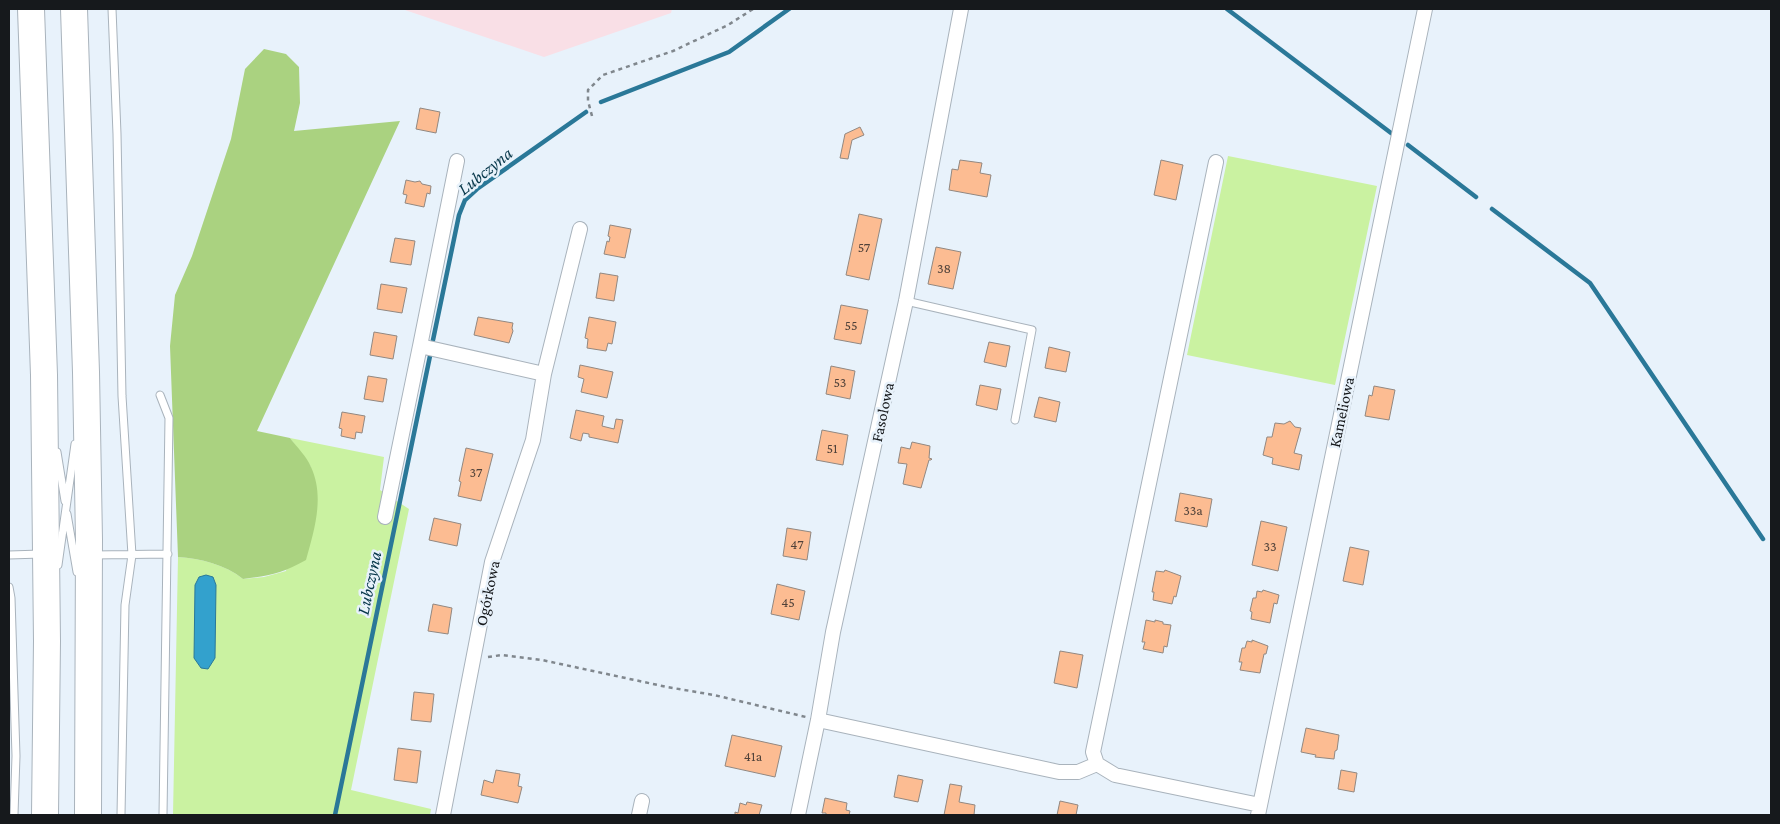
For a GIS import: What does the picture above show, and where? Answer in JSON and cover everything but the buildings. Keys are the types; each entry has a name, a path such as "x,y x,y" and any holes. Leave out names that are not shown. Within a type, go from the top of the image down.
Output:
{"highway":[{"path":"31,9 51,564 47,641 46,815"},
{"path":"74,9 86,372 89,642 88,815"}],"street":[{"name":"Fasolowa","path":"798,815 818,720 833,632 906,301 962,9"},
{"name":"Kameliowa","path":"1259,810 1425,9"},
{"path":"385,517 457,160"},
{"path":"1216,162 1094,752 1097,764 1115,775 1259,810"},
{"name":"Ogórkowa","path":"443,815 492,562 533,440 544,374 580,229"},
{"path":"420,346 544,374"},
{"path":"818,720 1059,772 1078,772 1097,764"},
{"path":"639,815 642,801"}],"lane":[{"path":"112,9 117,134 122,396 132,555 125,605 121,815"},
{"path":"906,301 1032,330 1015,420"},
{"path":"79,421 86,372"},
{"path":"44,375 53,432"},
{"path":"160,395 169,418 163,815"},
{"path":"9,555 51,564 66,508 76,440"},
{"path":"55,441 79,584"},
{"path":"88,555 168,554"},
{"path":"47,641 55,584"},
{"path":"9,587 12,598 16,756 14,815"},
{"path":"81,594 89,642"}],"path":[{"path":"592,116 588,101 588,90 603,75 673,51 728,25 753,9"},
{"path":"472,662 502,655 542,660 667,687 714,694 818,720"}],"shaded area":[{"path":"402,9 672,9 671,13 544,57"}],"green space":[{"path":"264,49 286,54 299,67 300,103 294,131 400,121 257,431 290,438 311,467 315,478 318,502 315,526 306,560 276,573 243,579 229,570 212,563 178,557 170,346 175,295 192,256 231,139 245,69"},
{"path":"1228,156 1377,186 1335,385 1187,355"},
{"path":"290,438 384,457 380,490 409,509 351,790 431,809 430,815 173,815 178,557 212,563 229,570 243,579 264,577 286,571 311,467"}],"water":[{"path":"206,575 213,577 216,585 215,658 208,669 201,668 194,658 195,585 199,577"}],"waterway":[{"name":"Lubczyna","path":"601,102 729,52 789,9"},
{"path":"1227,9 1391,133"},
{"name":"Lubczyna","path":"433,340 459,215 465,200 477,189 586,112"},
{"path":"1408,145 1476,197"},
{"path":"1492,209 1590,283 1763,539"},
{"name":"Lubczyna","path":"335,815 430,356"}]}
